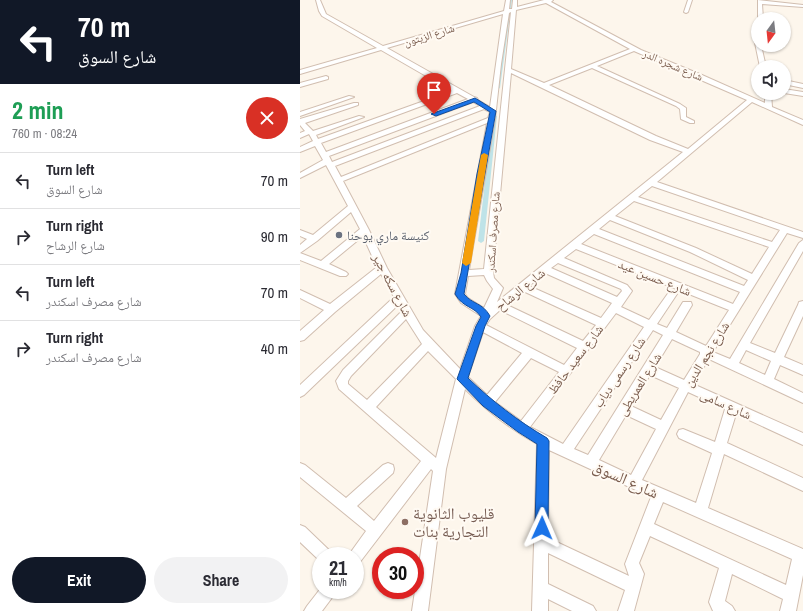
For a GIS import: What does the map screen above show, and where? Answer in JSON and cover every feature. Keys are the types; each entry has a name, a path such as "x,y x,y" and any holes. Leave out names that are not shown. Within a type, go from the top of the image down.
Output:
{"street":[{"path":"318,0 323,14 366,40 384,48 458,91 475,99 493,111"},
{"name":"شارع مصرف اسكندر","path":"508,0 510,11 507,69 488,272 490,279 498,288 486,316 478,307 461,298 460,290 465,273 481,174 492,120 498,64 510,11 515,0"},
{"name":"شارع الزيتون","path":"300,72 544,1 559,0"},
{"path":"686,12 690,0"},
{"name":"شارع شجره الدر","path":"544,1 636,50 803,123"},
{"path":"760,3 803,6"},
{"path":"760,3 803,11"},
{"path":"545,85 636,50"},
{"path":"594,66 678,105 683,108 683,118 692,122"},
{"path":"507,69 545,85 653,138 689,152"},
{"path":"300,85 326,78"},
{"path":"791,83 803,86"},
{"path":"300,150 317,142 458,91"},
{"path":"791,92 803,94"},
{"path":"300,120 351,97"},
{"path":"300,176 327,160 475,99"},
{"name":"شارع الرشاح","path":"420,611 435,465 480,326 486,316 651,184 751,100"},
{"path":"768,100 769,107"},
{"path":"300,120 356,104"},
{"path":"327,160 486,106"},
{"path":"300,136 361,117"},
{"name":"شارع سكه جير","path":"300,120 317,142 339,180 365,230 382,268 419,333 462,379"},
{"path":"339,180 492,120"},
{"path":"651,184 803,236"},
{"path":"633,198 775,246"},
{"path":"300,250 352,207"},
{"path":"609,217 693,250 722,265 754,278"},
{"name":"شارع نجم الدين","path":"634,483 706,352 785,229"},
{"path":"322,265 365,230"},
{"path":"593,230 746,290"},
{"path":"300,233 314,239"},
{"path":"732,365 803,243"},
{"name":"شارع حسين عيد","path":"575,245 734,308"},
{"path":"300,256 343,274"},
{"name":"شارع سعيد حافظ","path":"522,429 617,305 626,290 624,287 557,259"},
{"path":"300,337 331,309 382,268"},
{"path":"544,269 617,305 651,325 803,398"},
{"path":"465,273 488,272"},
{"path":"522,287 602,323"},
{"path":"300,294 331,309"},
{"name":"شارع رسمى دياب","path":"566,451 672,294"},
{"path":"300,392 399,298"},
{"path":"498,305 584,347"},
{"name":"شارع العمريطى","path":"590,463 688,305"},
{"path":"767,382 803,305"},
{"path":"362,547 375,530 435,465 345,389 342,381 347,373 407,312"},
{"path":"480,326 566,371"},
{"path":"367,408 428,344"},
{"path":"744,345 803,370"},
{"path":"487,403 529,352"},
{"name":"شارع سامى","path":"648,369 803,439"},
{"name":"شارع السوق","path":"462,379 487,403 522,429 543,441 634,483 802,555"},
{"path":"700,511 732,407"},
{"path":"624,408 664,427"},
{"path":"683,434 803,485"},
{"path":"540,611 543,441"},
{"path":"346,507 388,469"},
{"path":"300,470 375,530"},
{"path":"626,611 637,574 632,564 659,494"},
{"path":"646,527 792,594"},
{"path":"300,532 316,547"},
{"path":"541,542 633,586"},
{"path":"788,611 802,555"},
{"path":"727,564 717,602 719,606 727,611"},
{"path":"541,588 580,609"},
{"path":"312,611 322,599"}],"waterway":[{"path":"498,88 510,0"},
{"path":"481,241 495,116"}],"slow traffic":[{"path":"466,263 484,155"}],"place":[{"name":"كنيسة ماري يوحنا","path":"339,235"},
{"name":"قليوب الثانوية التجارية بنات","path":"405,522"}],"route":[{"path":"434,114 475,99 493,111 465,273 460,290 461,298 478,307 486,316 480,326 462,379 487,403 522,429 543,441 542,528"}]}
